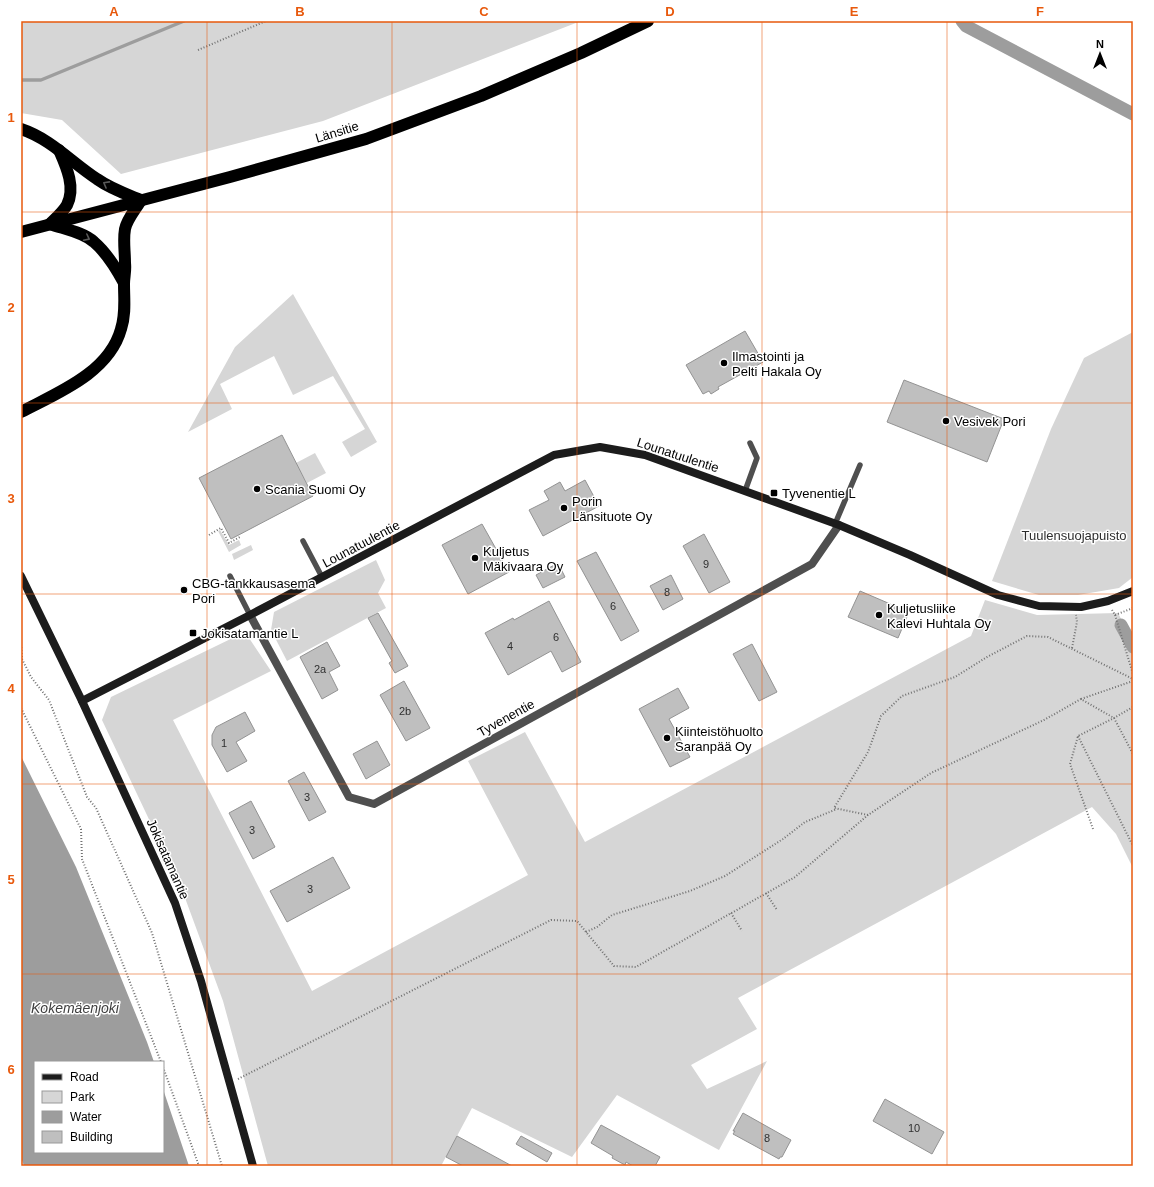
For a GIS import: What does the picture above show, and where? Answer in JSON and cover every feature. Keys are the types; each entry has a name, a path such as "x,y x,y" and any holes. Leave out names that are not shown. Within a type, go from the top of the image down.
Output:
{"highway":[{"name":"Länsitie","path":"21,232 289,161 366,139 481,96 581,53 648,21"},
{"path":"21,129 45,139 98,180 142,200 128,220 125,228 125,304 124,318 117,342 93,370 65,389 21,412"},
{"path":"59,150 69,176 70,193 66,206 50,224 84,236 94,242 114,265 124,284"}],"street":[{"name":"Lounatuulentie","path":"82,701 250,615 554,455 600,447 645,454 837,524 998,595 1039,606 1081,606 1108,601 1133,591"},
{"name":"Tyvenentie","path":"250,615 348,797 374,804 812,564 837,524"},
{"name":"Jokisatamantie","path":"21,576 82,701 175,903 201,981 253,1166"}],"lane":[{"path":"745,491 757,458 750,443"},
{"path":"837,524 860,465"},
{"path":"303,541 322,577"},
{"path":"230,576 250,615"}],"path":[{"path":"198,50 266,21"},
{"path":"209,535 221,528 229,543 240,537"},
{"path":"1108,601 1115,615 1133,674"},
{"path":"1072,649 1076,622 1074,606"},
{"path":"1115,615 1133,608"},
{"path":"868,815 834,808 868,752 881,716 902,696 956,677 986,657 1027,636 1048,637 1133,680"},
{"path":"21,644 22,659 31,677 49,700 87,797 96,808 152,932 222,1166"},
{"path":"230,1084 550,920 577,921 614,966 636,967 795,877 868,815 931,772 1044,720 1081,699 1133,680"},
{"path":"1081,699 1114,718 1133,754"},
{"path":"1093,829 1070,764 1078,736 1114,718 1133,706"},
{"path":"21,708 81,830 82,859 161,1061"},
{"path":"1078,736 1133,846"},
{"path":"586,932 597,927 612,915 690,891 725,876 783,839 805,822 838,809"},
{"path":"766,893 777,910"},
{"path":"731,913 742,931"},
{"path":"164,1069 199,1166"}],"green space":[{"path":"21,21 581,21 323,121 121,174 62,120 21,113"},
{"path":"293,294 377,442 351,457 342,442 365,429 333,376 293,395 274,356 220,384 232,409 188,432 235,347"},
{"name":"Tuulensuojapuisto","path":"1133,332 1133,577 1119,588 1078,595 1039,595 992,581 1051,429 1084,358"},
{"path":"315,453 326,473 307,483 296,463"},
{"path":"220,530 229,545 239,540 241,545 229,552 218,531"},
{"path":"251,545 253,550 234,560 232,554"},
{"path":"376,560 385,580 378,593 386,608 287,661 271,630 274,612"},
{"path":"985,600 1037,615 1118,613 1133,642 1133,868 1116,834 1092,807 738,998 757,1029 691,1065 707,1089 767,1061 719,1150 617,1095 572,1157 472,1108 441,1166 268,1166 223,1001 181,887 102,720 111,697 245,632 271,671 173,720 312,991 528,875 468,761 525,732 585,842 971,636"}],"water":[{"name":"Kokemäenjoki","path":"21,756 76,867 154,1061 34,1061 34,1153 164,1153 164,1092 189,1166 24,1166 21,1157"}],"building":[{"name":"Ilmastointi ja Pelti Hakala Oy","path":"745,331 763,362 718,387 719,389 711,394 709,391 703,394 686,365"},
{"name":"Vesivek Pori","path":"904,380 1004,419 987,462 887,422"},
{"name":"Scania Suomi Oy","path":"282,435 313,496 231,539 199,478"},
{"name":"Porin Länsituote Oy","path":"585,480 599,506 543,536 529,510 549,500 544,491 560,482 565,491"},
{"name":"Kuljetus Mäkivaara Oy","path":"482,524 509,572 468,594 442,545"},
{"path":"704,534 730,582 709,593 683,546"},
{"path":"596,552 639,631 621,641 577,561"},
{"path":"558,563 565,577 543,588 536,575"},
{"path":"671,575 683,599 663,610 650,586"},
{"name":"Kuljetusliike Kalevi Huhtala Oy","path":"860,591 909,612 898,638 848,617"},
{"path":"549,601 581,662 562,672 551,651 508,675 485,633 513,618 514,620"},
{"path":"378,613 408,666 395,673 389,663 392,661 368,618"},
{"path":"327,642 340,666 329,672 338,690 322,699 300,657"},
{"path":"752,644 777,692 759,701 733,654"},
{"path":"404,681 430,728 406,741 380,695"},
{"name":"Kiinteistöhuolto Saranpää Oy","path":"678,688 689,708 669,719 690,757 670,767 639,709"},
{"path":"245,712 255,731 236,742 247,761 227,772 212,745 212,735 216,727"},
{"path":"377,741 390,765 366,779 353,754"},
{"path":"304,772 326,812 309,821 288,781"},
{"path":"251,801 275,847 253,859 229,813"},
{"path":"333,857 350,888 287,922 270,891"},
{"path":"885,1099 944,1132 932,1154 873,1121"},
{"path":"743,1113 791,1140 782,1157 779,1159 733,1134 735,1131 733,1131"},
{"path":"601,1125 660,1157 655,1166 633,1166 626,1162 625,1165 591,1143"},
{"path":"457,1136 512,1166 463,1166 446,1157"},
{"path":"521,1136 552,1153 547,1162 516,1144"}],"waterway":[{"path":"21,80 41,80 184,21"},
{"path":"962,21 966,26 1133,114"},
{"path":"1121,625 1133,647"}],"place":[{"name":"Ilmastointi ja Pelti Hakala Oy","path":"724,363"},
{"name":"Vesivek Pori","path":"946,421"},
{"name":"Scania Suomi Oy","path":"257,489"},
{"name":"Tyvenentie L","path":"774,493"},
{"name":"Porin Länsituote Oy","path":"564,508"},
{"name":"Kuljetus Mäkivaara Oy","path":"475,558"},
{"name":"CBG-tankkausasema Pori","path":"184,590"},
{"name":"Kuljetusliike Kalevi Huhtala Oy","path":"879,615"},
{"name":"Jokisatamantie L","path":"193,633"},
{"name":"Kiinteistöhuolto Saranpää Oy","path":"667,738"}]}
